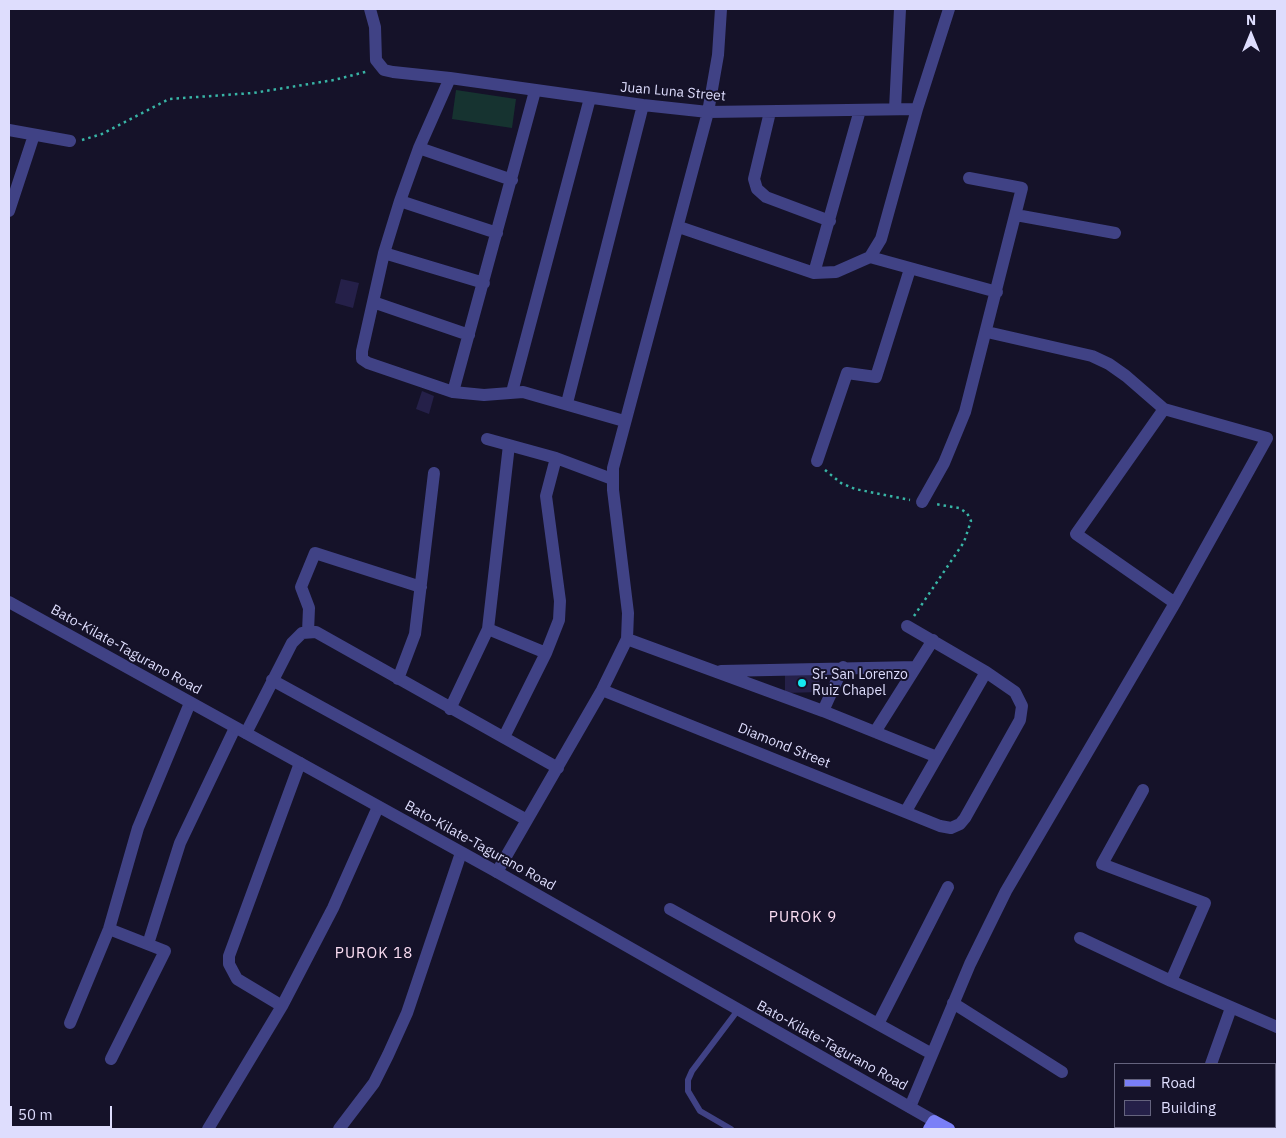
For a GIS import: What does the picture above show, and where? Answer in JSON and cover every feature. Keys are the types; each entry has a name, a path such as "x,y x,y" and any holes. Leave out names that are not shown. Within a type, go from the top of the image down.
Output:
{"main road":[{"path":"932,1125 949,1129"}],"street":[{"path":"370,9 374,27 375,54 379,66"},
{"path":"498,872 602,690 627,639 628,613 612,479 615,456 679,227 708,112 718,55 721,9"},
{"path":"895,109 900,9"},
{"path":"679,227 814,273 836,272 870,257 881,239 917,109 949,9"},
{"name":"Juan Luna Street","path":"379,66 393,72 428,75 643,106 708,112 917,109"},
{"path":"450,78 419,148 384,252 362,350 364,362 453,392 484,395 512,392 534,394 624,421"},
{"path":"453,392 536,91"},
{"path":"512,392 590,98"},
{"path":"567,404 643,106"},
{"path":"814,273 860,110"},
{"path":"770,112 754,179 756,189 766,197 830,221"},
{"path":"9,130 70,141"},
{"path":"9,211 34,135"},
{"path":"419,148 512,180"},
{"path":"922,502 957,436 987,332 1022,188 969,178"},
{"path":"400,201 498,233"},
{"path":"1016,215 1115,233"},
{"path":"384,252 484,283"},
{"path":"870,257 997,292"},
{"path":"817,461 848,373 876,378 910,269"},
{"path":"373,302 470,335"},
{"path":"910,1107 983,934 1006,891 1175,603 1268,438 1164,409 1110,364 1068,350 987,332"},
{"path":"1164,409 1076,534 1175,603"},
{"path":"487,439 556,458 612,479"},
{"path":"450,709 488,629 509,445"},
{"path":"504,737 546,653 559,620 560,611 546,496 556,458"},
{"path":"398,679 412,645 421,587 434,473"},
{"path":"308,632 309,608 301,587 315,553 421,587"},
{"name":"Bato-Kilate-Tagurano Road","path":"9,602 498,872 910,1107 932,1125"},
{"path":"906,811 986,672 907,626"},
{"path":"488,629 546,653"},
{"path":"148,944 180,843 240,730 272,680 292,643 302,633 308,632 326,636 450,709 558,768"},
{"path":"627,639 824,712 936,757"},
{"path":"875,732 933,640"},
{"path":"824,712 843,667"},
{"path":"713,671 916,667"},
{"name":"Diamond Street","path":"602,690 946,828 956,827 965,818 1020,720 1022,712 1020,699 1015,692 986,672"},
{"path":"272,680 527,820"},
{"path":"70,1023 109,929 138,828 190,703"},
{"path":"282,1006 237,979 229,964 229,956 300,763"},
{"path":"1143,790 1102,864 1205,903 1171,981"},
{"path":"208,1129 282,1006 333,908 378,807"},
{"path":"339,1129 374,1084 407,1013 461,853"},
{"path":"878,1024 948,887"},
{"path":"670,909 932,1054"},
{"path":"109,929 165,951 111,1059"},
{"path":"1080,938 1171,981 1277,1027"},
{"path":"954,1003 1062,1072"},
{"path":"1211,1063 1231,1008"}],"lane":[{"path":"731,1129 700,1111 688,1091 688,1080 692,1071 738,1010"}],"path":[{"path":"70,141 91,139 169,99 253,93 351,77 379,66"},
{"path":"817,461 841,483 855,489 959,508 968,513 971,521 964,542 907,626"}],"green space":[{"path":"456,90 516,99 512,128 452,119"}],"building":[{"path":"341,279 359,283 353,308 335,303"},
{"path":"422,391 434,396 429,414 416,409"},
{"name":"Sr. San Lorenzo Ruiz Chapel","path":"819,674 820,692 785,693 785,675"}],"place":[{"name":"Sr. San Lorenzo Ruiz Chapel","path":"802,683"}],"district":[{"name":"PUROK 9","path":"803,918"},
{"name":"PUROK 18","path":"374,954"}]}
